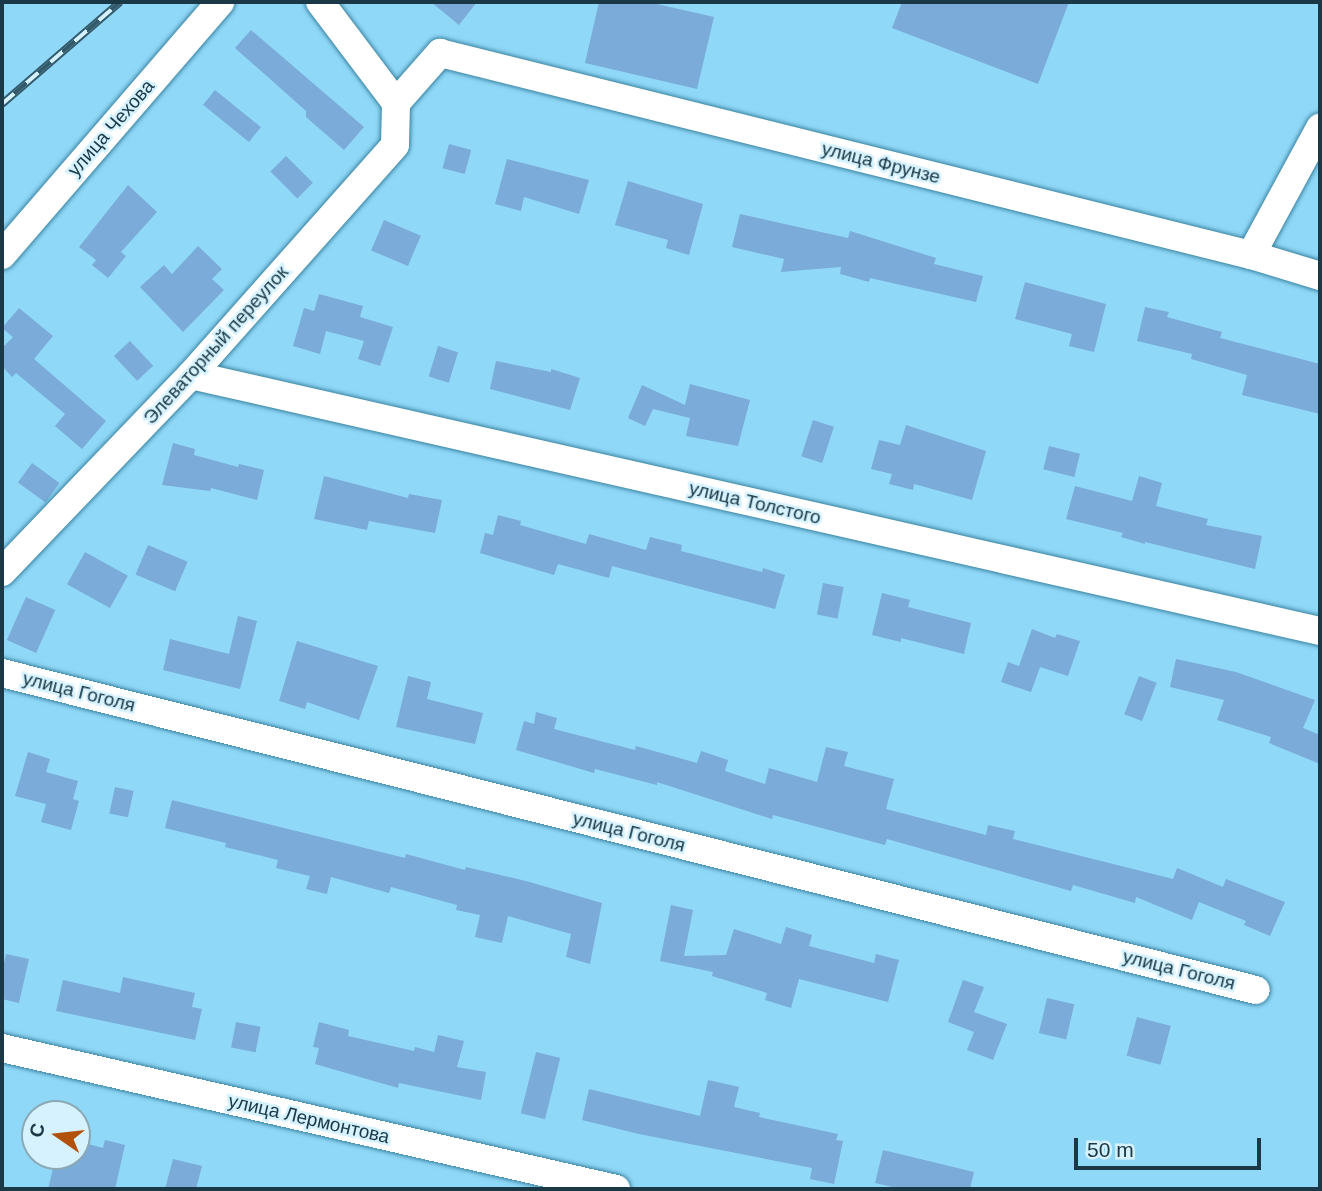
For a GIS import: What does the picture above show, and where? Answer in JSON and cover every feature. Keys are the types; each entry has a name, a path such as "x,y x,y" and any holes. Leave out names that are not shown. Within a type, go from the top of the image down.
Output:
{"street":[{"name":"улица Чехова","path":"2,255 220,2"},
{"path":"320,2 396,103"},
{"name":"улица Фрунзе","path":"396,103 440,53 1251,255 1320,276"},
{"name":"Элеваторный переулок","path":"2,572 191,375 395,145 396,103"},
{"path":"1251,255 1320,128"},
{"name":"улица Толстого","path":"191,375 1320,631"},
{"name":"улица Гоголя","path":"2,673 1256,990"},
{"name":"улица Лермонтова","path":"2,1048 616,1189"}],"building":[{"path":"431,2 477,2 459,25"},
{"path":"599,2 648,2 714,17 697,89 585,63"},
{"path":"902,2 1069,2 1038,84 892,28"},
{"path":"251,30 364,127 344,150 306,117 306,111 235,48"},
{"path":"215,90 261,127 249,142 203,105"},
{"path":"449,144 471,150 465,174 443,168"},
{"path":"286,156 313,183 297,198 270,172"},
{"path":"507,159 589,180 579,214 524,197 521,211 495,204"},
{"path":"628,181 703,204 689,255 666,248 668,240 615,225"},
{"path":"128,185 157,212 121,252 126,256 108,278 92,265 96,260 79,247"},
{"path":"740,214 848,238 850,231 936,258 934,264 983,276 976,302 870,278 869,282 840,274 841,267 781,272 784,259 732,247"},
{"path":"384,220 421,236 408,266 371,250"},
{"path":"198,246 222,269 212,279 224,290 183,332 140,287 164,265 172,274"},
{"path":"1025,282 1106,304 1094,352 1069,346 1072,334 1015,319"},
{"path":"319,294 363,306 360,317 393,327 380,366 358,359 364,341 326,331 320,354 293,346 304,308 314,311"},
{"path":"1145,307 1169,312 1167,317 1222,332 1220,338 1320,364 1320,414 1242,395 1247,375 1191,359 1192,354 1137,341"},
{"path":"19,308 53,336 34,359 106,421 82,449 55,426 65,414 16,373 12,377 2,366 2,348 13,337 2,328"},
{"path":"130,341 153,366 137,381 114,356"},
{"path":"438,346 458,352 449,383 429,377"},
{"path":"496,361 551,372 551,369 580,378 570,410 490,389"},
{"path":"690,384 750,400 738,446 686,436 690,418 653,409 645,426 628,418 642,385 685,405"},
{"path":"813,420 834,427 822,463 801,456"},
{"path":"906,425 986,451 972,500 914,484 913,490 889,484 892,474 871,469 879,440 900,445"},
{"path":"173,443 195,449 194,455 238,467 239,464 264,470 257,500 211,488 210,491 162,485"},
{"path":"1049,446 1080,454 1074,477 1043,469"},
{"path":"32,463 60,483 45,502 18,482"},
{"path":"324,476 408,498 409,494 442,500 435,533 369,521 367,530 314,519"},
{"path":"1139,476 1162,483 1156,506 1208,519 1206,525 1262,536 1255,569 1145,544 1121,537 1123,533 1066,519 1075,486 1132,501"},
{"path":"498,515 521,521 520,525 586,544 589,534 646,550 650,537 682,545 681,551 762,572 763,568 785,575 775,609 612,566 609,578 558,564 554,575 480,553 485,533 493,535"},
{"path":"148,545 188,562 175,591 135,574"},
{"path":"85,552 128,576 110,608 67,584"},
{"path":"823,583 844,587 838,618 817,614"},
{"path":"882,593 910,600 908,607 971,623 964,654 901,638 901,642 872,635"},
{"path":"26,597 55,610 36,653 7,640"},
{"path":"238,616 257,621 240,689 163,670 170,639 229,654"},
{"path":"1032,629 1055,638 1057,634 1080,641 1068,676 1040,667 1031,692 1001,682 1008,662 1019,666"},
{"path":"297,641 378,666 359,720 307,702 305,709 279,701"},
{"path":"1176,659 1236,672 1315,700 1303,728 1320,735 1320,764 1269,743 1271,737 1217,720 1224,700 1170,687"},
{"path":"408,676 431,682 427,699 483,713 475,744 396,727"},
{"path":"1139,676 1157,683 1142,721 1124,714"},
{"path":"536,712 557,718 554,729 635,750 636,746 697,763 701,751 728,760 725,771 765,784 769,768 817,782 826,747 848,752 844,766 894,779 886,809 986,835 988,825 1015,831 1013,839 1173,879 1177,868 1223,887 1226,879 1285,902 1270,936 1244,925 1246,921 1199,902 1192,920 1136,897 1135,903 1073,885 1071,891 887,839 885,845 773,815 772,819 657,782 657,785 595,769 594,773 516,750 524,721 534,724"},
{"path":"28,752 50,759 46,772 78,781 73,799 79,801 71,830 41,822 46,804 15,796"},
{"path":"115,787 134,791 128,817 109,813"},
{"path":"172,800 405,858 406,854 465,870 466,867 526,881 602,903 590,964 566,957 571,934 508,916 502,943 475,937 480,915 456,910 457,905 391,887 389,893 331,877 327,894 306,889 310,876 276,868 278,860 225,847 226,843 165,828"},
{"path":"671,905 693,910 684,956 726,955 734,929 781,944 786,927 812,935 809,946 874,963 876,954 899,960 888,1002 799,979 791,1008 765,1000 767,993 712,976 713,972 660,961"},
{"path":"6,954 29,959 19,1003 2,999 2,972"},
{"path":"123,977 195,993 192,1007 202,1009 195,1040 56,1011 63,980 120,993"},
{"path":"963,980 984,987 974,1012 1007,1024 993,1060 967,1050 974,1032 948,1022"},
{"path":"1047,998 1074,1004 1066,1039 1039,1033"},
{"path":"1137,1017 1171,1026 1160,1065 1127,1056"},
{"path":"236,1022 261,1027 256,1052 231,1048"},
{"path":"319,1022 349,1030 348,1036 414,1051 415,1047 434,1052 438,1035 464,1041 457,1067 486,1072 481,1100 399,1083 398,1088 315,1064 319,1048 313,1047"},
{"path":"536,1052 560,1058 545,1119 521,1113"},
{"path":"708,1080 739,1087 734,1107 760,1113 759,1117 838,1134 836,1140 843,1141 834,1184 810,1179 812,1168 582,1120 589,1089 700,1116"},
{"path":"105,1140 125,1145 115,1189 48,1189 53,1170 91,1170 91,1145 103,1148"},
{"path":"883,1150 974,1172 970,1189 901,1189 875,1183"},
{"path":"173,1159 202,1166 196,1189 165,1189"}],"railway":[{"path":"2,104 120,2"}]}
